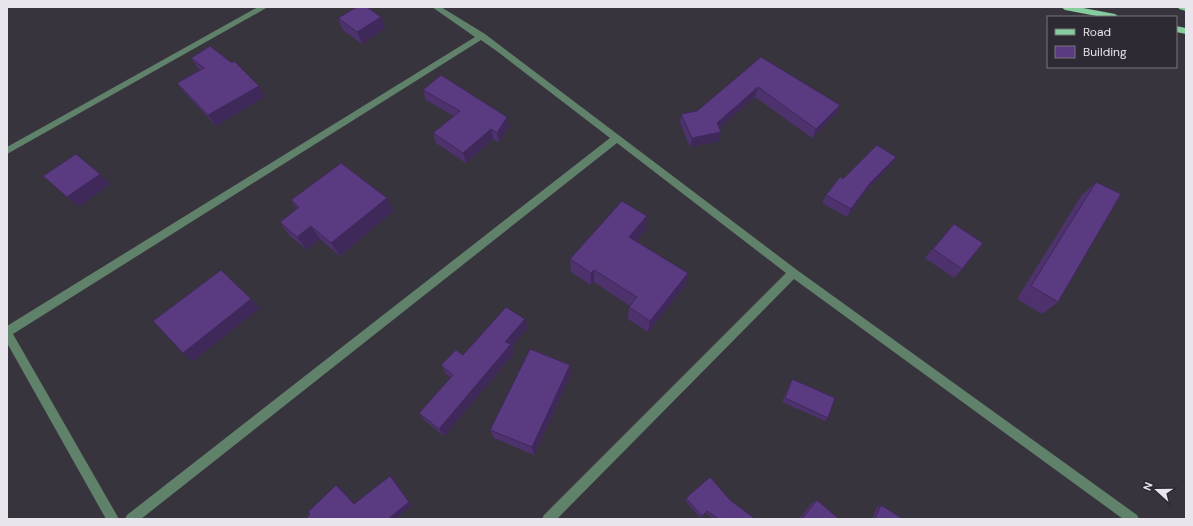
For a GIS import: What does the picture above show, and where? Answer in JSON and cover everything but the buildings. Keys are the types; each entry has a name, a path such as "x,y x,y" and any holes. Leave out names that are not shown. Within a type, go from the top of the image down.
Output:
{"main road":[{"path":"1065,7 1110,16"},
{"path":"1182,7 1186,8"}],"street":[{"path":"7,151 264,7"},
{"path":"436,7 482,36 793,273 1134,519"},
{"path":"113,519 7,333 482,36"},
{"path":"131,519 617,138"},
{"path":"548,519 793,273"}]}
